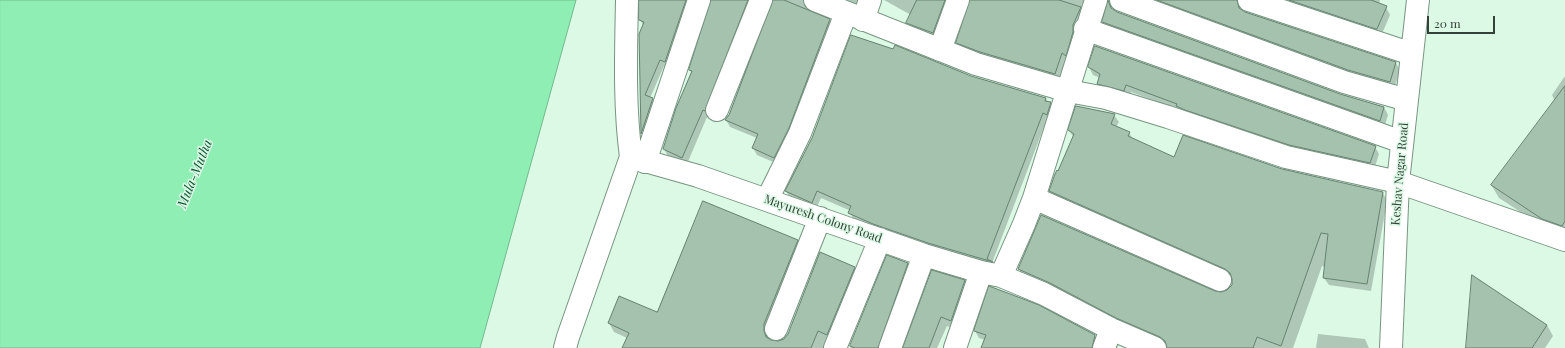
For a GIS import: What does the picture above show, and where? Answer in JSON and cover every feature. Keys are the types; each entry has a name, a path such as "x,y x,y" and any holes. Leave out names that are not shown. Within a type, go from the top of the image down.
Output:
{"street":[{"path":"627,0 626,70 628,136 638,159"},
{"path":"565,348 699,0"},
{"path":"717,110 761,0"},
{"path":"940,50 958,0"},
{"path":"956,348 991,274 1024,224 1034,198 1068,91 1085,30 1096,0"},
{"path":"1121,0 1315,72 1407,100"},
{"path":"1248,0 1412,54"},
{"name":"Keshav Nagar Road","path":"1391,348 1398,182 1418,0"},
{"path":"821,1 860,11 940,50 976,64 1068,91 1106,98 1168,117 1286,157 1398,182 1565,240"},
{"path":"767,200 860,11"},
{"path":"1085,30 1402,142"},
{"name":"Mayuresh Colony Road","path":"638,159 698,176 924,255 991,274 1044,294 1108,338 1155,348"},
{"path":"1034,198 1220,280"},
{"path":"776,329 820,218"},
{"path":"835,348 880,239"},
{"path":"890,348 924,255"}],"water":[{"name":"Mula-Mutha","path":"0,0 576,0 480,348 0,348"}],"building":[{"path":"639,0 686,0 665,62 660,60 645,95 653,98 641,134 639,34 644,22 639,20"},
{"path":"711,0 748,0 705,111 703,110 682,158 663,149 676,108 692,71 689,70"},
{"path":"773,0 784,0 830,19 789,128 774,158 752,148 758,134 725,120 729,115"},
{"path":"917,0 945,0 933,33 906,23"},
{"path":"970,0 1059,0 1081,7 1073,25 1073,32 1066,56 1062,53 1055,74 980,52 956,43"},
{"path":"1108,0 1111,8 1117,12 1340,94 1384,107 1380,121 1102,22"},
{"path":"1157,0 1237,0 1239,8 1245,12 1396,62 1390,82 1348,70"},
{"path":"1289,0 1371,0 1387,6 1377,29"},
{"path":"851,35 893,49 895,45 971,76 1046,98 1045,101 1051,102 1047,115 1043,113 987,259 993,262 928,243 873,224 848,213 851,206 817,191 812,203 785,191 812,138"},
{"path":"1095,46 1376,146 1370,163 1289,145 1185,110 1176,106 1177,104 1126,85 1124,91 1097,84 1100,74 1088,67"},
{"path":"1565,86 1565,221 1562,226 1542,219 1491,185"},
{"path":"1076,106 1115,114 1111,124 1130,132 1128,136 1174,157 1183,135 1282,169 1383,192 1367,284 1323,278 1328,234 1321,233 1281,346 1257,337 1253,348 1167,348 1165,341 1160,337 1116,318 1050,283 1018,269 1041,215 1215,291 1221,292 1227,290 1232,285 1230,273 1225,269 1049,191 1055,174 1057,170 1058,171 1074,134 1068,130"},
{"path":"703,201 798,240 764,324 766,337 771,340 778,341 784,339 788,334 820,252 855,267 827,335 818,331 811,348 622,348 629,333 608,323 619,296 657,312"},
{"path":"887,255 908,263 878,348 855,348 850,346"},
{"path":"932,270 965,280 951,321 941,317 929,348 903,348"},
{"path":"1472,275 1547,325 1532,348 1466,348"},
{"path":"989,286 1039,305 1095,335 1092,348 981,348 986,335 974,331"}]}
